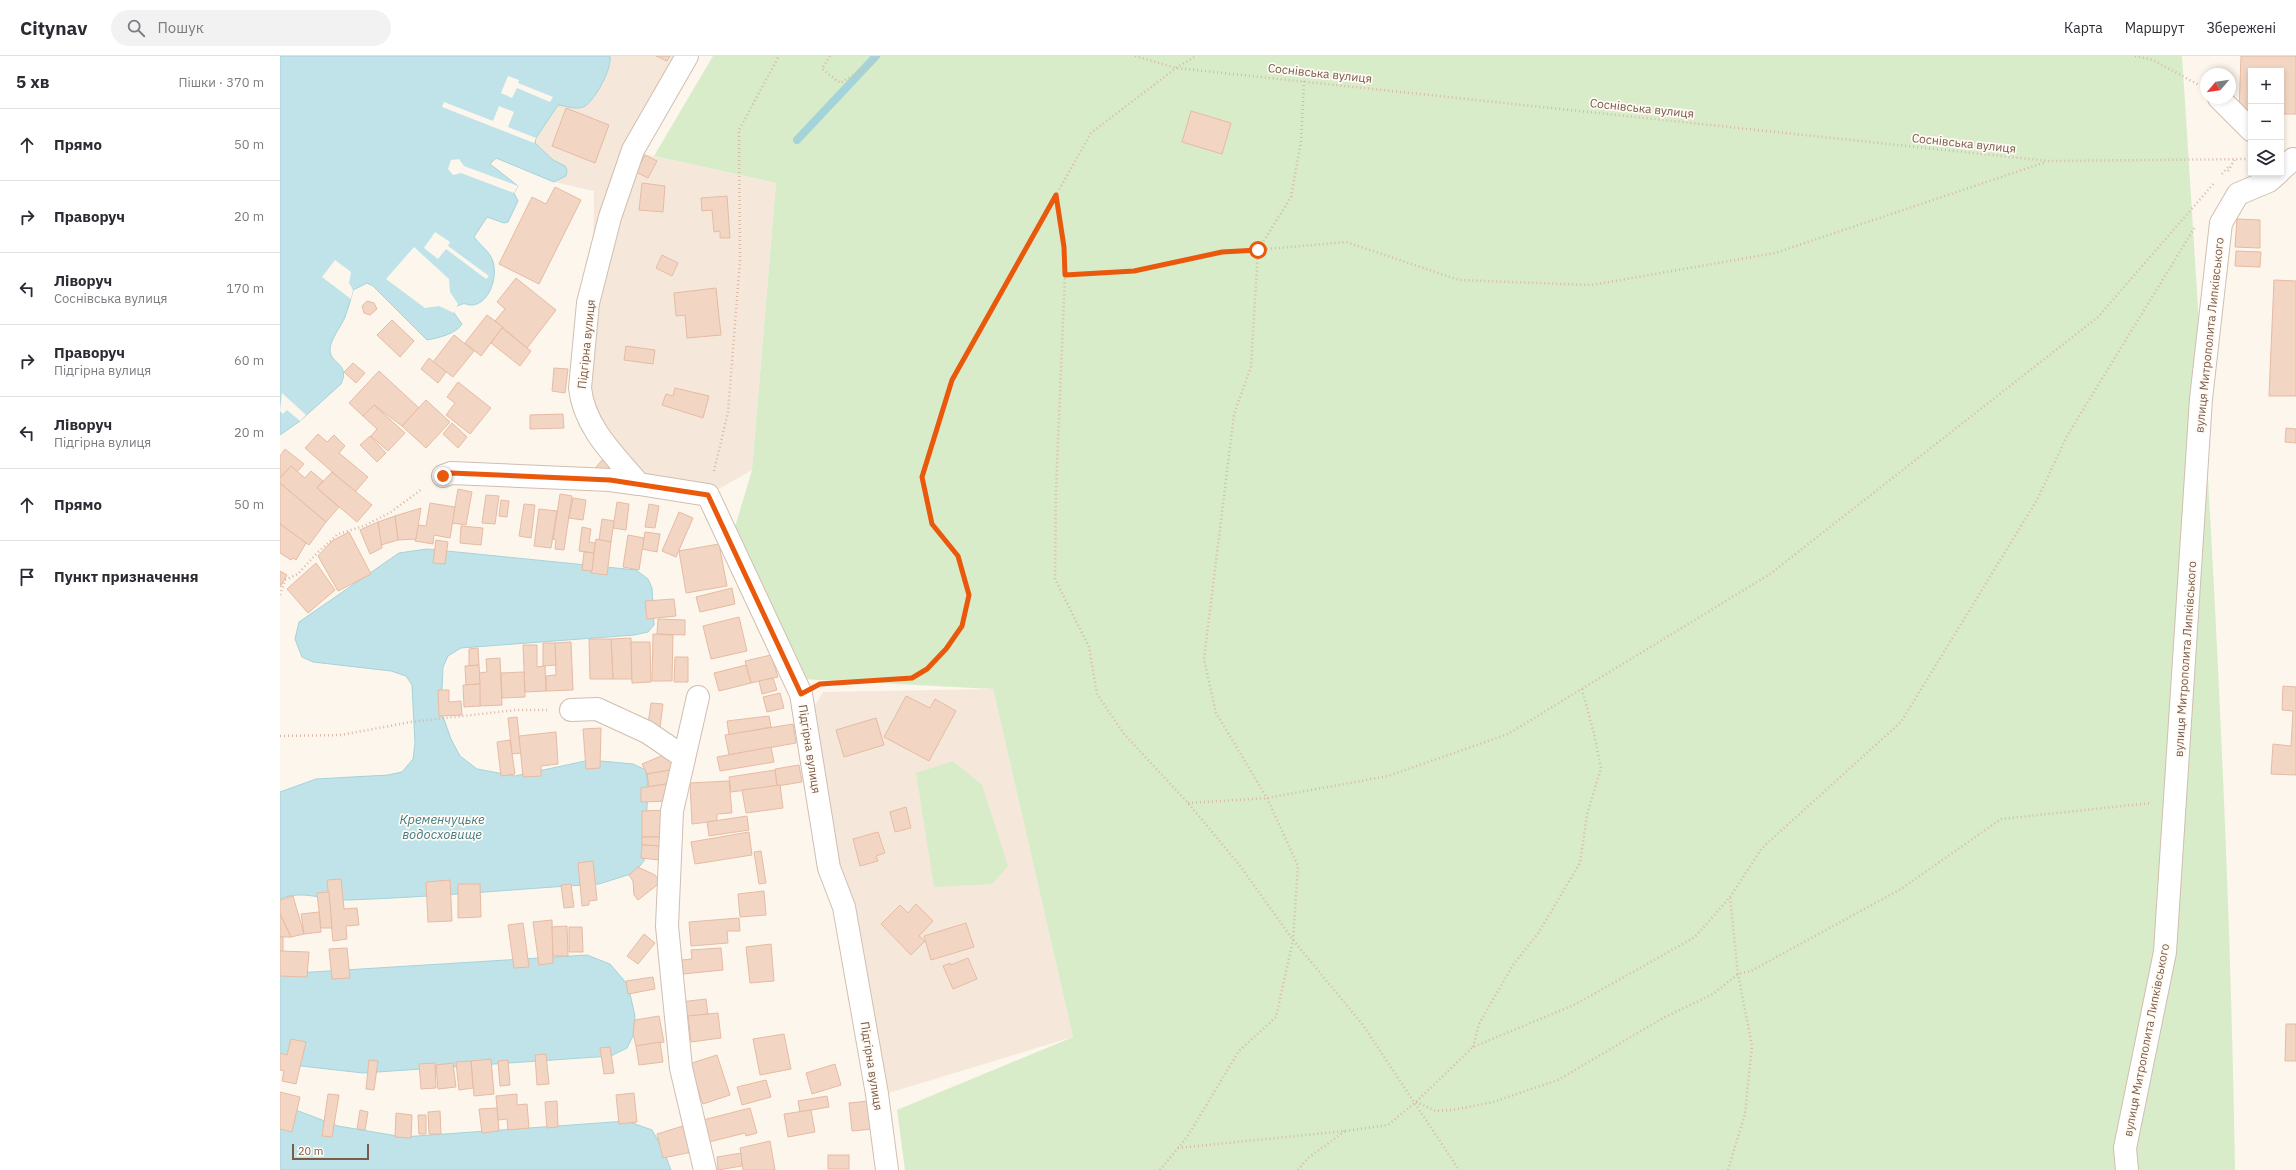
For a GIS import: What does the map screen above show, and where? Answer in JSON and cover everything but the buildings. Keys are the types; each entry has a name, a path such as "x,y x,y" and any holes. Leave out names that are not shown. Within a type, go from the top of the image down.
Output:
{"street":[{"name":"Підгірна вулиця","path":"639,484 599,436 582,401 580,388 588,304 610,216 633,150 687,56"},
{"path":"2225,104 2248,127"},
{"name":"вулиця Митрополита Липківського","path":"2127,1170 2125,1148 2165,952 2201,399 2221,224 2238,194 2269,181 2275,176"},
{"path":"443,476 451,473 610,480 708,495"},
{"name":"Підгірна вулиця","path":"708,495 801,694 829,868 844,907 878,1094 887,1170"},
{"path":"698,697 672,811 667,926 681,1068 705,1170"},
{"path":"571,710 597,709 647,732 684,757"}],"path":[{"path":"708,495 728,412 740,260 740,130 779,56"},
{"path":"830,56 822,69 840,83 864,69 879,56"},
{"name":"Соснівська вулиця","path":"1135,56 1176,68 1304,80 2048,161 2248,159"},
{"path":"801,694 820,684 912,678 927,669 946,649 962,626 969,595 958,556 932,524 922,477 952,380 1091,133 1176,68 1196,56"},
{"path":"2136,56 2152,60 2200,86"},
{"path":"1160,1170 1187,1137 1239,1051 1276,1017 1293,940 1298,866 1267,798 1216,713 1204,659 1234,414 1251,367 1258,250 1291,197 1301,142 1304,80"},
{"path":"2223,180 2235,159"},
{"path":"1188,803 1267,798 1388,776 1508,734 1770,574 2098,318 2235,159"},
{"path":"1065,275 1134,271 1222,252 1346,242 1459,280 1592,285 1775,253 2048,161"},
{"path":"1056,195 1064,247 1065,275 1056,490 1055,578 1089,647 1097,694 1124,734 1188,803 1241,867 1293,940 1363,1025 1416,1102 1459,1170"},
{"path":"1178,1148 1345,1131 1388,1125 1416,1102 1473,1047 1576,1004 1695,937 1730,897 1762,848 1901,722 2037,500 2067,436 2198,220"},
{"path":"280,595 285,580 298,574 316,553 338,534 364,526 391,512 443,476"},
{"path":"1473,1047 1479,1024 1505,978 1539,932 1580,863 1587,815 1601,768 1582,689"},
{"path":"280,736 341,735 411,722 516,710 571,710"},
{"path":"1416,1102 1436,1111 1453,1110 1493,1102 1558,1080 1663,1018 1713,994 1738,974 1751,971 1901,889 2001,819 2176,800"},
{"path":"1728,1170 1745,1114 1752,1046 1738,974 1730,897"},
{"path":"1298,1170 1308,1158 1345,1131"}],"shaded area":[{"path":"610,56 686,56 644,154 776,183 752,470 708,495 639,484 583,400 592,312 594,191 554,182 557,182 565,166 553,160 534,143 554,108 558,105 594,98 611,63"},
{"path":"993,689 1073,1037 882,1095 833,856 814,707 823,692"}],"green space":[{"path":"713,56 2182,56 2208,473 2222,752 2228,891 2235,1170 905,1170 897,1110 1073,1037 993,689 802,679 735,527 752,470 776,183 654,156"},
{"path":"953,761 982,785 1008,866 992,884 934,887 916,773"}],"water":[{"path":"280,56 610,56 610,61 606,76 592,99 583,107 570,108 558,105 536,138 535,143 553,160 565,166 567,170 566,176 554,182 496,158 490,164 518,186 514,193 518,201 508,222 504,223 487,217 474,237 492,259 494,273 491,288 483,300 478,304 463,304 455,307 454,313 462,324 456,330 446,335 427,340 373,286 367,283 353,290 345,317 332,341 330,349 333,358 342,368 343,377 341,384 300,421 280,435"},
{"name":"Кременчуцьке водосховище","path":"427,549 636,570 648,579 652,588 654,625 648,632 634,635 461,648 448,656 443,667 441,711 451,739 460,756 477,769 515,776 590,760 633,764 646,770 648,789 644,861 634,873 599,884 380,899 340,900 297,895 280,899 280,792 316,779 388,775 402,772 413,759 415,743 412,685 406,676 391,671 313,662 302,657 295,639 299,622 399,553"},
{"path":"587,955 610,964 628,985 635,1016 633,1036 627,1048 611,1056 363,1073 292,1065 280,1060 280,974"},
{"path":"280,1104 338,1126 403,1137 627,1121 652,1130 663,1149 671,1170 280,1170"}],"pier":[{"path":"508,76 519,80 518,83 553,97 550,102 517,88 512,98 501,93"},
{"path":"444,102 493,121 499,106 514,112 508,127 536,138 534,143 442,107"},
{"path":"459,159 464,166 518,186 514,193 461,173 453,175 448,169 451,160"},
{"path":"435,232 450,242 448,246 489,276 486,279 446,249 438,259 424,248"},
{"path":"414,247 449,279 450,292 458,304 454,313 439,306 425,308 386,279"},
{"path":"335,260 351,272 349,283 353,290 351,299 322,277"},
{"path":"282,393 306,415 300,421 287,410 283,414 280,411"}],"waterway":[{"path":"797,140 876,56"}],"route":[{"path":"443,476 451,473 610,480 708,495 801,694 820,684 892,681 912,678 927,669 946,649 962,626 969,595 958,556 932,524 922,477 952,380 1056,195 1064,247 1065,275 1134,271 1222,252 1258,250"}]}
